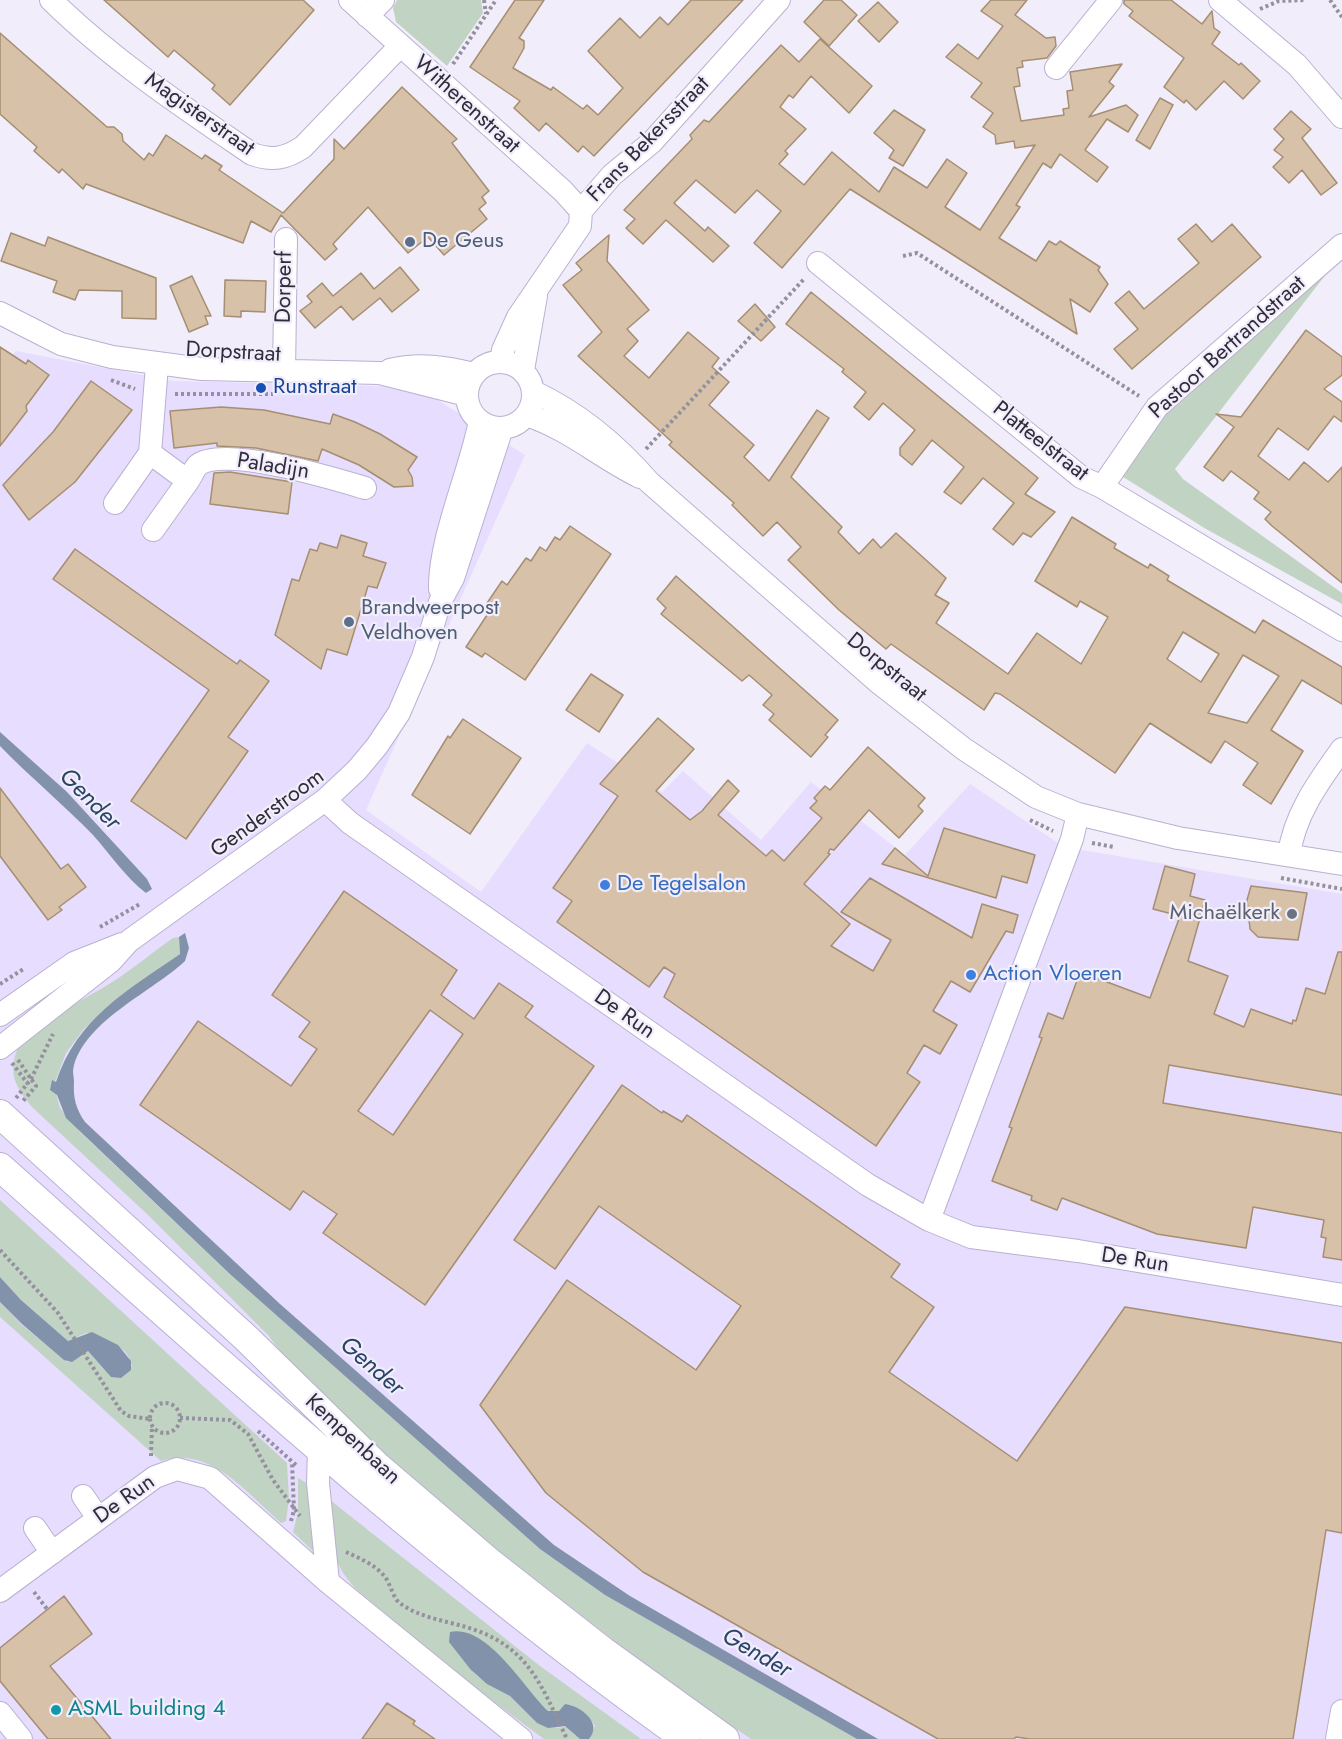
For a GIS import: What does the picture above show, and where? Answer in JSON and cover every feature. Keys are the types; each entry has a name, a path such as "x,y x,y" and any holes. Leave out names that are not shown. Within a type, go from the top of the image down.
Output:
{"main road":[{"name":"Kempenbaan","path":"3,1117 246,1338 378,1467 488,1561 603,1651 725,1739"},
{"name":"Kempenbaan","path":"0,1167 320,1450 591,1671 686,1739"}],"street":[{"name":"Magisterstraat","path":"51,0 73,22 170,98 252,154 268,160 288,157 303,147 400,46"},
{"name":"Witherenstraat","path":"350,0 375,8 400,46 563,191 581,211"},
{"name":"Frans Bekersstraat","path":"501,362 503,350 518,317 580,226 581,211 612,175 652,142 779,0"},
{"path":"1056,68 1111,0"},
{"path":"1220,0 1249,22 1297,65 1342,117"},
{"name":"Dorperf","path":"284,372 286,239"},
{"name":"Pastoor Bertrandstraat","path":"1102,487 1157,407 1342,245"},
{"name":"Platteelstraat","path":"818,263 1081,477 1102,487 1342,630"},
{"name":"Frans Bekersstraat","path":"523,370 537,292"},
{"name":"Dorpstraat","path":"0,313 61,344 112,357 157,365 284,372 380,373 470,385"},
{"path":"501,362 523,370 534,392 528,415 517,424 502,428 489,427 480,422 472,412 470,385 489,363 501,362"},
{"path":"115,503 150,453 157,365"},
{"name":"Dorpstraat","path":"534,392 582,420 622,451 649,482 878,682 964,749 1036,797 1078,814 1178,838 1342,864"},
{"name":"Dorpstraat","path":"528,415 564,430 613,464 649,482"},
{"name":"Genderstroom","path":"440,602 439,574 480,422"},
{"name":"Genderstroom","path":"3,1046 111,961 129,941 325,800 357,770 399,713 423,657 440,602 453,578 502,428"},
{"path":"150,453 188,481"},
{"name":"Paladijn","path":"153,530 198,465 216,459 294,467 365,488"},
{"path":"1289,855 1291,839 1302,812 1342,749"},
{"name":"De Run","path":"325,800 350,823 858,1178 929,1220 970,1237 1078,1251 1342,1295"},
{"path":"929,1220 1071,842 1078,814"},
{"name":"Genderstroom","path":"0,1015 74,963 129,941"},
{"path":"320,1450 318,1484 328,1582"},
{"name":"De Run","path":"0,1591 155,1477 177,1469 210,1478 328,1582 521,1739"},
{"path":"83,1496 99,1518"},
{"path":"35,1528 52,1553"},
{"path":"1337,1739 1342,1711"},
{"path":"0,1713 21,1739"}],"path":[{"path":"484,0 486,15"},
{"path":"440,83 496,0"},
{"path":"1249,22 1263,6 1269,3 1305,0"},
{"path":"1330,0 1342,17"},
{"path":"903,256 917,253 1157,407"},
{"path":"641,453 818,263"},
{"path":"93,931 150,898"},
{"path":"0,984 35,962"},
{"path":"3,1046 36,1086 3,1117"},
{"path":"0,1250 58,1313 121,1411 129,1416 150,1419"},
{"path":"161,1404 170,1404 177,1409 180,1418 178,1426 173,1431 165,1433 157,1431 150,1419 153,1409 161,1404"},
{"path":"180,1418 230,1420 248,1434 273,1480 294,1510 325,1538 384,1575 398,1602 413,1612 479,1631 517,1654 539,1680 567,1739"},
{"path":"281,1540 294,1510 292,1463"}],"shaded area":[{"path":"16,351 174,381 417,387 525,455 366,810 481,892 587,743 662,792 683,771 761,840 811,782 905,855 970,784 1064,847 1342,894 1342,1739 0,1739 0,370"}],"green space":[{"path":"397,0 481,0 483,13 447,66 396,22 393,8"},
{"path":"1337,260 1175,469 1183,479 1342,593 1342,604 1206,529 1120,475 1150,426"},
{"path":"179,937 180,954 109,1005 84,1029 66,1053 55,1082 52,1080 60,1108 80,1132 231,1275 540,1549 605,1595 857,1739 751,1739 674,1687 425,1494 293,1369 268,1335 146,1213 32,1107 18,1087 13,1067 17,1050 23,1041 61,1012 114,981 173,938"},
{"path":"0,1200 287,1463 289,1499 286,1521 281,1523 241,1486 212,1466 196,1460 179,1458 161,1461 0,1317 0,1302 22,1325 68,1362 88,1351 111,1377 132,1366 126,1353 107,1341 86,1333 68,1341 21,1300 0,1277"},
{"path":"298,1478 313,1487 317,1555 293,1532 298,1512"},
{"path":"330,1500 540,1666 641,1739 589,1739 595,1726 582,1712 565,1704 559,1711 548,1711 490,1648 459,1632 471,1670 477,1676 510,1696 537,1723 559,1728 565,1726 580,1739 544,1739 463,1679 356,1589 347,1578 340,1568 333,1547"}],"water":[{"path":"0,732 67,792 147,879 152,889 146,893 139,887 93,835 0,746"},
{"path":"185,933 189,948 185,961 122,1007 93,1034 81,1049 73,1067 74,1093 77,1108 85,1122 280,1304 554,1545 630,1596 878,1739 857,1739 605,1595 540,1549 231,1275 66,1118 57,1095 50,1090 52,1080 56,1082 77,1040 91,1023 123,993 180,954 179,937"},
{"path":"0,1277 21,1300 68,1341 92,1332 118,1345 131,1361 131,1370 121,1378 111,1377 88,1351 72,1362 64,1360 0,1302"},
{"path":"450,1632 464,1632 492,1648 548,1711 559,1711 565,1704 583,1712 592,1721 593,1733 589,1739 580,1739 565,1726 548,1728 537,1723 510,1696 487,1684 471,1670 449,1642"}],"building":[{"path":"104,0 303,0 314,10 230,105 212,89 215,85 174,50 168,57"},
{"path":"515,0 544,0 519,38 524,41 524,48 513,68 551,90 553,87 583,109 587,105 598,115 623,88 588,51 620,18 640,38 660,17 668,25 691,0 743,0 594,156 583,146 578,152 546,123 539,131 514,108 520,101 470,67"},
{"path":"824,0 841,0 857,15 829,46 804,22"},
{"path":"991,0 1027,0 1015,15 1046,38 1055,37 1056,46 1047,58 1022,61 1023,67 1017,68 1020,86 1014,87 1021,121 1064,115 1063,109 1069,108 1067,91 1073,90 1070,72 1122,64 1109,82 1114,86 1089,117 1126,105 1138,115 1128,132 1107,119 1085,150 1108,167 1097,182 1060,154 1051,168 1043,163 1016,205 1020,207 999,238 1036,261 1049,241 1056,245 1060,241 1100,267 1098,270 1108,284 1090,312 1070,299 1077,334 850,189 782,268 754,243 781,211 757,190 735,213 696,180 674,203 705,231 708,227 729,246 713,262 666,220 643,244 626,228 635,219 624,210 692,139 690,135 704,120 709,122 781,45 799,62 820,39 872,86 849,113 811,76 793,98 789,95 780,107 806,129 785,151 788,154 779,164 804,185 832,152 879,192 894,167 927,188 947,159 967,173 945,207 980,230 1035,145 1015,148 1014,141 996,144 995,135 983,127 993,113 971,97 982,83 946,57 958,44 978,59 1003,26 981,11"},
{"path":"1124,0 1171,0 1202,24 1212,11 1214,28 1220,32 1212,44 1239,65 1241,63 1260,81 1243,99 1224,81 1196,110 1186,100 1184,103 1164,87 1184,58 1129,16 1133,11 1124,4"},
{"path":"878,2 898,22 879,42 858,21"},
{"path":"0,33 107,127 114,127 122,134 123,141 144,160 149,153 153,156 166,135 202,159 205,155 222,166 219,170 283,213 334,159 334,139 344,149 402,87 457,139 452,143 489,191 482,197 486,203 479,209 487,219 444,255 428,237 408,253 368,207 333,244 337,249 325,260 281,215 271,232 251,221 243,243 86,184 83,189 62,169 59,173 34,151 37,147 0,114"},
{"path":"1160,98 1173,105 1150,149 1136,140"},
{"path":"894,110 925,130 903,166 889,158 894,150 874,133"},
{"path":"1291,111 1311,129 1302,138 1337,183 1321,195 1302,170 1289,183 1273,167 1283,157 1274,150 1284,139 1274,129"},
{"path":"1196,224 1212,242 1232,224 1261,257 1132,369 1114,349 1138,329 1115,303 1129,291 1144,309 1199,263 1178,239"},
{"path":"11,233 45,246 48,237 156,278 156,319 122,318 122,291 79,290 75,300 53,292 57,281 1,261"},
{"path":"609,235 607,261 649,310 627,329 638,341 624,356 649,378 688,332 719,358 712,367 729,382 709,405 754,445 744,457 769,481 817,410 829,418 791,477 842,527 838,532 859,554 873,539 881,548 896,533 946,578 935,595 949,603 936,623 1008,674 1037,633 1081,664 1108,617 1080,601 1077,607 1035,581 1072,517 1116,544 1114,548 1148,568 1150,564 1169,576 1167,580 1255,633 1263,620 1342,667 1342,704 1302,680 1271,730 1303,751 1271,804 1243,785 1258,763 1225,741 1211,763 1150,723 1115,773 1000,694 995,693 984,710 891,644 886,649 839,610 788,560 801,547 777,522 763,536 732,505 734,503 669,445 672,442 578,356 602,332 563,285 582,270 576,263","holes":["1183,632 1219,654 1201,682 1167,659","1243,655 1279,676 1247,723 1208,713"]},
{"path":"400,267 419,290 392,312 380,298 353,320 341,306 315,328 300,311 312,302 307,296 322,283 333,296 361,273 374,289"},
{"path":"192,276 211,316 205,316 208,324 189,332 170,286"},
{"path":"225,280 266,281 265,312 241,311 241,317 224,316"},
{"path":"811,292 1038,478 1025,494 1055,512 1031,537 1023,533 1013,545 993,529 1014,503 983,478 961,504 944,492 964,467 932,440 912,465 900,455 900,448 915,430 883,403 869,420 854,407 866,392 842,372 844,369 786,324"},
{"path":"755,304 775,327 761,341 738,321"},
{"path":"1306,330 1342,357 1342,375 1324,389 1342,402 1342,422 1334,416 1308,450 1278,428 1258,456 1289,480 1304,462 1328,482 1342,467 1342,583 1265,519 1271,512 1254,499 1259,492 1231,471 1223,481 1204,467 1234,427 1216,414 1241,417"},
{"path":"0,347 26,364 28,360 49,375 26,406 27,411 0,446"},
{"path":"91,381 132,410 75,482 29,520 3,485 53,432"},
{"path":"221,407 264,410 330,424 333,414 355,422 380,434 417,457 408,470 413,486 394,487 359,465 322,449 318,461 256,448 217,446 217,443 174,448 170,411"},
{"path":"230,472 292,482 288,514 210,504 214,473"},
{"path":"570,526 611,554 525,680 485,653 482,657 466,647 489,612 483,609 502,581 507,585 526,558 531,561 540,547 546,551 555,537 560,540"},
{"path":"341,535 367,543 363,556 386,563 377,588 368,586 347,655 327,649 321,669 275,635 292,579 299,581 310,549 317,551 320,543 337,548"},
{"path":"75,549 237,664 240,660 269,681 228,737 248,751 186,839 131,801 209,690 53,579"},
{"path":"676,576 838,720 825,735 828,737 811,757 769,720 774,714 763,705 772,695 749,675 742,681 661,614 666,608 657,599"},
{"path":"591,674 623,695 599,732 566,710"},
{"path":"658,718 694,749 656,791 690,820 702,811 728,780 739,791 718,815 766,856 772,850 784,861 822,818 810,808 817,801 814,798 825,786 830,790 868,747 925,798 918,806 923,811 899,838 869,810 834,850 830,849 828,853 830,854 804,884 850,924 831,946 873,971 891,940 841,912 870,878 972,938 982,904 1018,915 1013,933 1006,931 970,992 951,981 933,1011 957,1025 940,1054 924,1045 907,1073 920,1082 876,1146 664,997 675,974 664,967 649,987 557,922 572,901 553,888 618,796 600,784"},
{"path":"463,719 521,758 470,834 412,795 448,736 450,738"},
{"path":"0,788 61,869 68,864 86,887 59,907 62,910 48,920 0,856"},
{"path":"944,828 1035,855 1027,883 1002,876 996,898 882,864 895,848 928,876"},
{"path":"1165,866 1195,874 1190,896 1205,900 1188,961 1228,976 1214,1014 1244,1027 1251,1009 1292,1024 1293,1020 1296,1021 1306,988 1325,994 1338,952 1342,952 1342,1095 1169,1065 1163,1103 1342,1133 1342,1260 1323,1257 1326,1238 1321,1237 1324,1220 1253,1207 1246,1248 1157,1234 1062,1198 1057,1210 1031,1200 1032,1196 992,1181 1042,1038 1039,1037 1048,1013 1063,1019 1080,972 1150,998 1180,916 1153,909"},
{"name":"Michaëlkerk","path":"1251,886 1307,893 1298,940 1258,937 1250,929 1247,900"},
{"path":"344,891 457,970 441,995 474,1019 499,983 533,1006 525,1017 594,1066 425,1305 323,1233 337,1214 303,1191 290,1210 140,1105 198,1021 291,1086 317,1049 299,1037 310,1022 272,995","holes":["430,1010 463,1034 393,1135 358,1111"]},
{"path":"622,1085 662,1113 663,1111 682,1122 687,1115 900,1264 891,1277 934,1307 889,1372 1017,1461 1125,1307 1342,1343 1342,1533 1326,1530 1293,1739 1030,1739 1016,1737 1014,1739 938,1739 643,1572 546,1493 480,1405 567,1280 696,1370 741,1306 599,1206 555,1269 514,1240"},
{"name":"ASML building 4","path":"64,1596 92,1634 50,1666 111,1739 48,1739 0,1681 0,1648"},
{"path":"387,1703 415,1721 413,1724 435,1739 362,1739"}],"place":[{"name":"De Geus","path":"410,242"},
{"name":"Runstraat","path":"261,388"},
{"name":"Brandweerpost Veldhoven","path":"349,622"},
{"name":"De Tegelsalon","path":"605,885"},
{"name":"Michaëlkerk","path":"1292,914"},
{"name":"Action Vloeren","path":"971,975"},
{"name":"ASML building 4","path":"56,1710"}],"water label":[{"name":"Gender","path":"89,800"},
{"name":"Gender","path":"371,1367"},
{"name":"Gender","path":"756,1654"}]}
